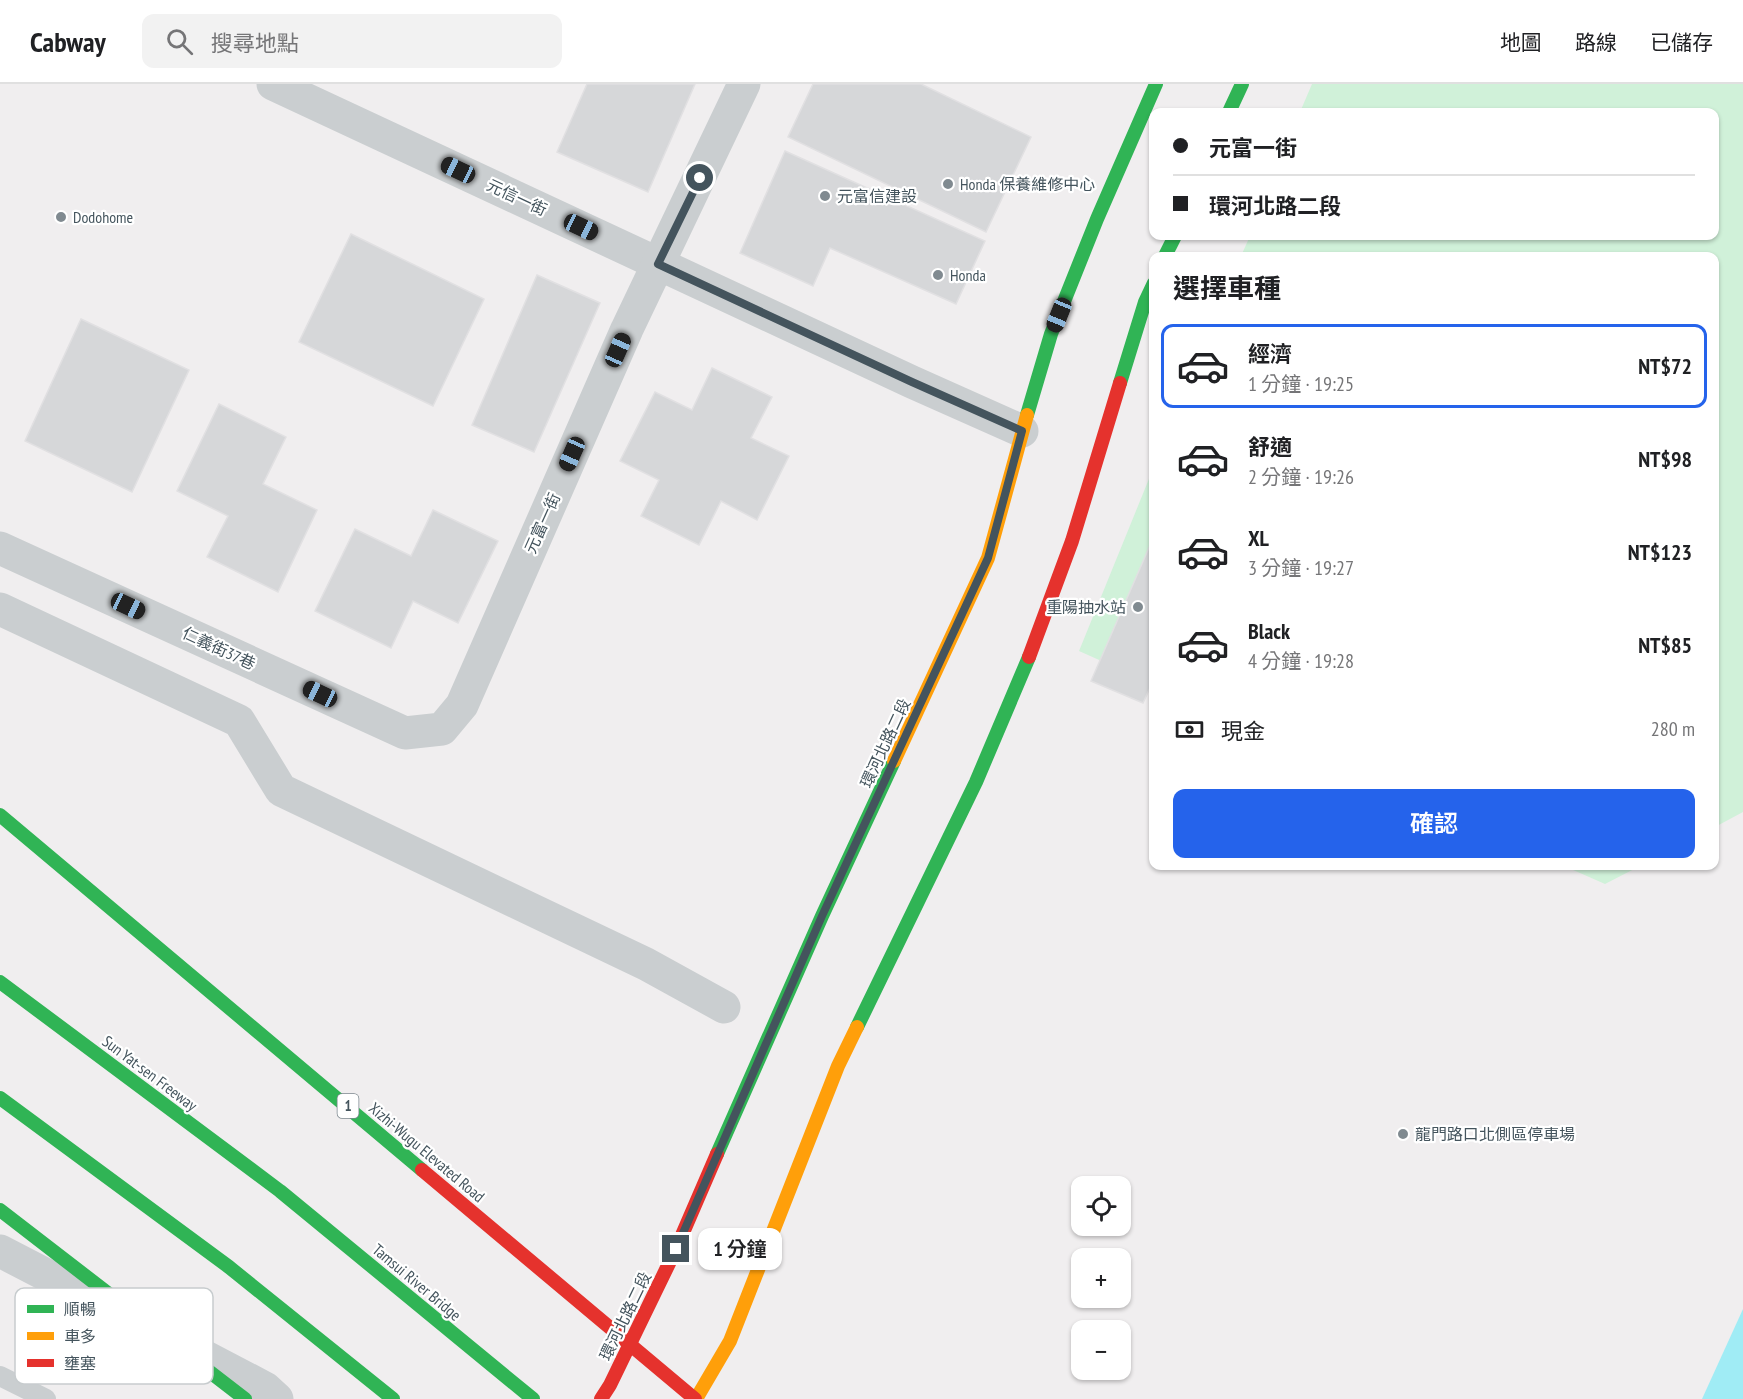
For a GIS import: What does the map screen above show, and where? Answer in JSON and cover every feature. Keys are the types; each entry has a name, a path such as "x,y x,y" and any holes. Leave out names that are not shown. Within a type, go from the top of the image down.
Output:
{"main road":[{"name":"環河北路二段","path":"601,1399 676,1249 822,916 988,558 1022,431 1056,324 1097,219 1156,84"},
{"path":"1231,108 1242,84"},
{"path":"699,1394 730,1341 838,1066 976,782 1038,636 1072,540 1149,294"},
{"name":"Xizhi-Wugu Elevated Road","path":"0,815 699,1394"},
{"name":"Sun Yat-sen Freeway","path":"0,982 280,1191"},
{"path":"0,1098 229,1267 393,1399"},
{"name":"Tamsui River Bridge","path":"280,1191 532,1399"},
{"path":"0,1210 101,1288"},
{"path":"213,1374 245,1399"}],"street":[{"name":"元信一街","path":"273,84 1022,431"},
{"name":"元富一街","path":"442,729 462,705 627,329 744,84"},
{"name":"仁義街37巷","path":"0,548 405,733 442,729"},
{"path":"0,609 239,721 281,790 646,964 724,1007"},
{"path":"0,1251 71,1288"},
{"path":"213,1361 264,1388 278,1399"}],"lane":[{"path":"635,1334 699,1394 718,1399"},
{"path":"0,1376 15,1384"},
{"path":"16,1384 46,1399"}],"green space":[{"path":"1312,84 1743,84 1743,812 1719,825 1719,252 1243,252 1248,240 1719,240 1719,108 1302,108"},
{"path":"1149,479 1149,682 1079,651"},
{"path":"1573,870 1632,870 1605,884"}],"water":[{"path":"1743,1309 1743,1399 1702,1399"}],"building":[{"path":"587,84 695,84 648,192 557,152"},
{"name":"Honda 保養維修中心","path":"813,84 921,84 1031,137 986,232 788,137"},
{"name":"元富信建設","path":"785,151 985,241 956,304 830,248 813,286 740,253"},
{"path":"351,234 484,299 433,406 299,342"},
{"path":"537,275 600,303 534,452 472,425"},
{"path":"81,319 189,370 132,492 25,441"},
{"path":"712,368 772,397 751,438 789,456 757,520 721,501 699,545 641,516 659,480 620,461 655,392 692,410"},
{"path":"219,404 286,437 263,484 317,510 278,592 207,557 228,516 177,491"},
{"path":"433,510 498,541 458,623 413,601 391,648 315,611 355,529 411,556"},
{"name":"重陽抽水站","path":"1149,548 1149,690 1143,703 1091,681"}],"traffic: fast":[{"path":"1027,415 1051,334 1097,219 1156,84"},
{"path":"1231,108 1242,84"},
{"path":"1167,252 1173,240"},
{"path":"1120,383 1149,294"},
{"path":"857,1027 976,782 1029,657"},
{"path":"717,1154 822,916 894,761"},
{"path":"0,815 422,1170"},
{"path":"0,982 280,1191 533,1399"},
{"path":"0,1098 229,1267 393,1399"},
{"path":"0,1210 101,1288"},
{"path":"213,1374 245,1399"}],"traffic: slow":[{"path":"894,761 988,558 1027,415"},
{"path":"696,1399 730,1341 838,1066 857,1027"}],"traffic: jam":[{"path":"1029,657 1072,541 1120,383"},
{"path":"601,1399 676,1249 717,1154"},
{"path":"422,1170 695,1399"}],"place":[{"name":"Honda 保養維修中心","path":"948,184"},
{"name":"元富信建設","path":"825,196"},
{"name":"Dodohome","path":"61,217"},
{"name":"Honda","path":"938,275"},
{"name":"重陽抽水站","path":"1138,607"},
{"name":"龍門路口北側區停車場","path":"1403,1134"}],"route":[{"path":"676,1249 822,916 988,558 1022,431 658,264 700,178"}]}
